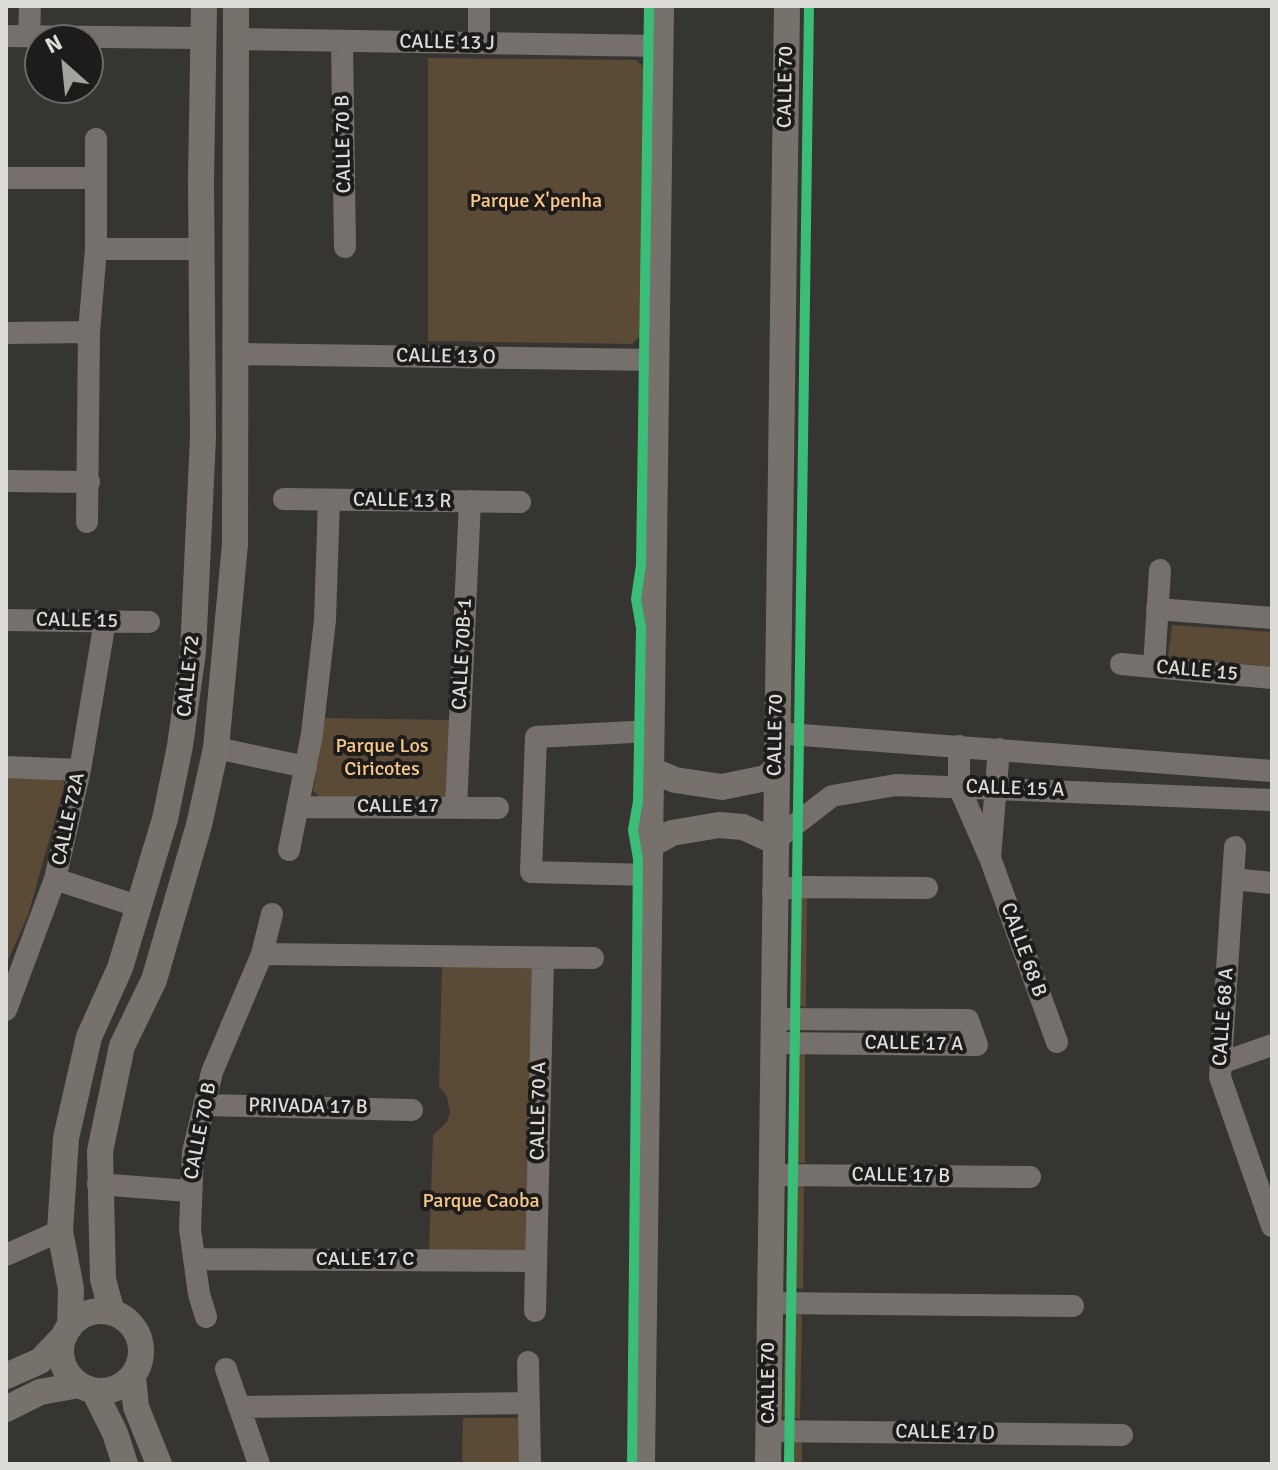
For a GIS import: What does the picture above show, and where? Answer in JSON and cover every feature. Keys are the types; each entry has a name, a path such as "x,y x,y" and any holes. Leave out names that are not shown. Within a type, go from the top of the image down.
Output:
{"main road":[{"name":"CALLE 72","path":"67,1331 71,1289 60,1231 65,1146 89,1037 108,995 129,934 168,804 180,746 193,652 203,437 201,38 204,6"},
{"name":"CALLE 72","path":"112,1313 103,1279 98,1184 100,1151 122,1046 154,980 199,825 216,748 235,544 236,6"},
{"path":"642,1464 661,6"},
{"name":"CALLE 70","path":"768,1464 773,891 787,6"},
{"path":"201,180 235,180"},
{"path":"203,437 219,443 236,440"},
{"path":"193,652 210,650 223,661"},
{"path":"651,770 696,785 722,787 766,778 775,770"},
{"path":"650,845 672,833 719,825 743,827 774,841"},
{"path":"129,934 164,946"},
{"path":"108,995 140,1010"},
{"path":"65,1146 100,1151"},
{"path":"6,1376 40,1361 67,1331 93,1312 112,1313 129,1322 139,1339 141,1358 133,1376 116,1389 40,1392 6,1409"},
{"path":"67,1331 63,1363 104,1406 125,1464"},
{"path":"133,1376 136,1407 159,1464"}],"street":[{"path":"479,6 479,43"},
{"path":"104,37 201,38"},
{"name":"CALLE 13 J","path":"234,39 660,46"},
{"name":"CALLE 70 B","path":"342,41 345,247"},
{"path":"87,522 89,332 96,249 96,139"},
{"path":"6,178 96,178"},
{"path":"96,249 202,249"},
{"path":"6,333 89,332"},
{"name":"CALLE 13 O","path":"236,354 656,360"},
{"path":"6,481 89,482"},
{"name":"CALLE 13 R","path":"284,499 520,502"},
{"path":"289,850 306,767 325,620 329,500"},
{"name":"CALLE 70B-1","path":"456,808 470,501"},
{"path":"1154,667 1160,570"},
{"path":"1157,609 1272,618"},
{"name":"CALLE 15","path":"6,620 149,622"},
{"name":"CALLE 72A","path":"6,1010 55,879 80,770 105,621"},
{"name":"CALLE 15","path":"1121,664 1272,678"},
{"path":"650,875 531,872 536,737 652,731"},
{"name":"CALLE 15 A","path":"776,733 1272,771"},
{"name":"CALLE 68 B","path":"959,746 959,787 990,858 1057,1042"},
{"path":"216,748 306,767"},
{"name":"CALLE 68 B","path":"990,858 999,749"},
{"path":"6,767 80,770"},
{"name":"CALLE 15 A","path":"774,841 832,796 896,785 1272,800"},
{"name":"CALLE 17","path":"298,807 498,808"},
{"name":"CALLE 68 A","path":"1235,847 1220,1077 1266,1188 1272,1226"},
{"path":"55,879 137,906"},
{"path":"1233,879 1272,883"},
{"path":"773,891 797,887 927,888"},
{"name":"CALLE 70 B","path":"206,1317 194,1259 189,1191 193,1152 212,1072 262,954 272,914"},
{"path":"262,954 593,958"},
{"name":"CALLE 70 A","path":"535,1311 543,958"},
{"name":"CALLE 17 A","path":"968,1020 977,1045 772,1031 968,1020"},
{"path":"1221,1063 1272,1045"},
{"name":"PRIVADA 17 B","path":"204,1105 412,1110"},
{"name":"CALLE 17 B","path":"771,1175 1030,1177"},
{"path":"98,1184 189,1191"},
{"path":"6,1255 60,1231"},
{"name":"CALLE 17 C","path":"194,1259 536,1261"},
{"path":"770,1303 1073,1306"},
{"path":"528,1362 530,1464"},
{"path":"226,1369 259,1464"},
{"path":"239,1407 529,1403"},
{"name":"CALLE 17 D","path":"769,1431 1122,1435"}],"green space":[{"name":"Parque X'penha","path":"428,58 636,60 646,69 643,334 632,344 428,341"},
{"path":"1172,625 1272,632 1272,667 1168,656"},
{"name":"Parque Los Ciricotes","path":"325,718 451,720 451,792 444,798 320,797 313,791"},
{"path":"6,775 58,776 65,784 28,915 6,965"},
{"path":"795,896 807,897 806,1007 790,1003 791,901"},
{"name":"Parque Caoba","path":"442,964 529,965 535,972 531,1246 523,1253 429,1252 433,1135 447,1122 450,1113 447,1097 439,1086"},
{"path":"793,1054 805,1054 805,1163 793,1163 789,1157 789,1059"},
{"path":"793,1184 804,1185 803,1289 786,1286 788,1190"},
{"path":"790,1314 802,1315 800,1419 783,1416 785,1319"},
{"path":"463,1418 521,1418 528,1464 462,1464"},
{"path":"791,1441 802,1441 802,1464 784,1464 784,1446"}],"cycle path":[{"path":"632,1464 638,859 633,830 638,801 641,628 636,599 641,565 649,6"},
{"path":"789,1464 809,6"}]}
